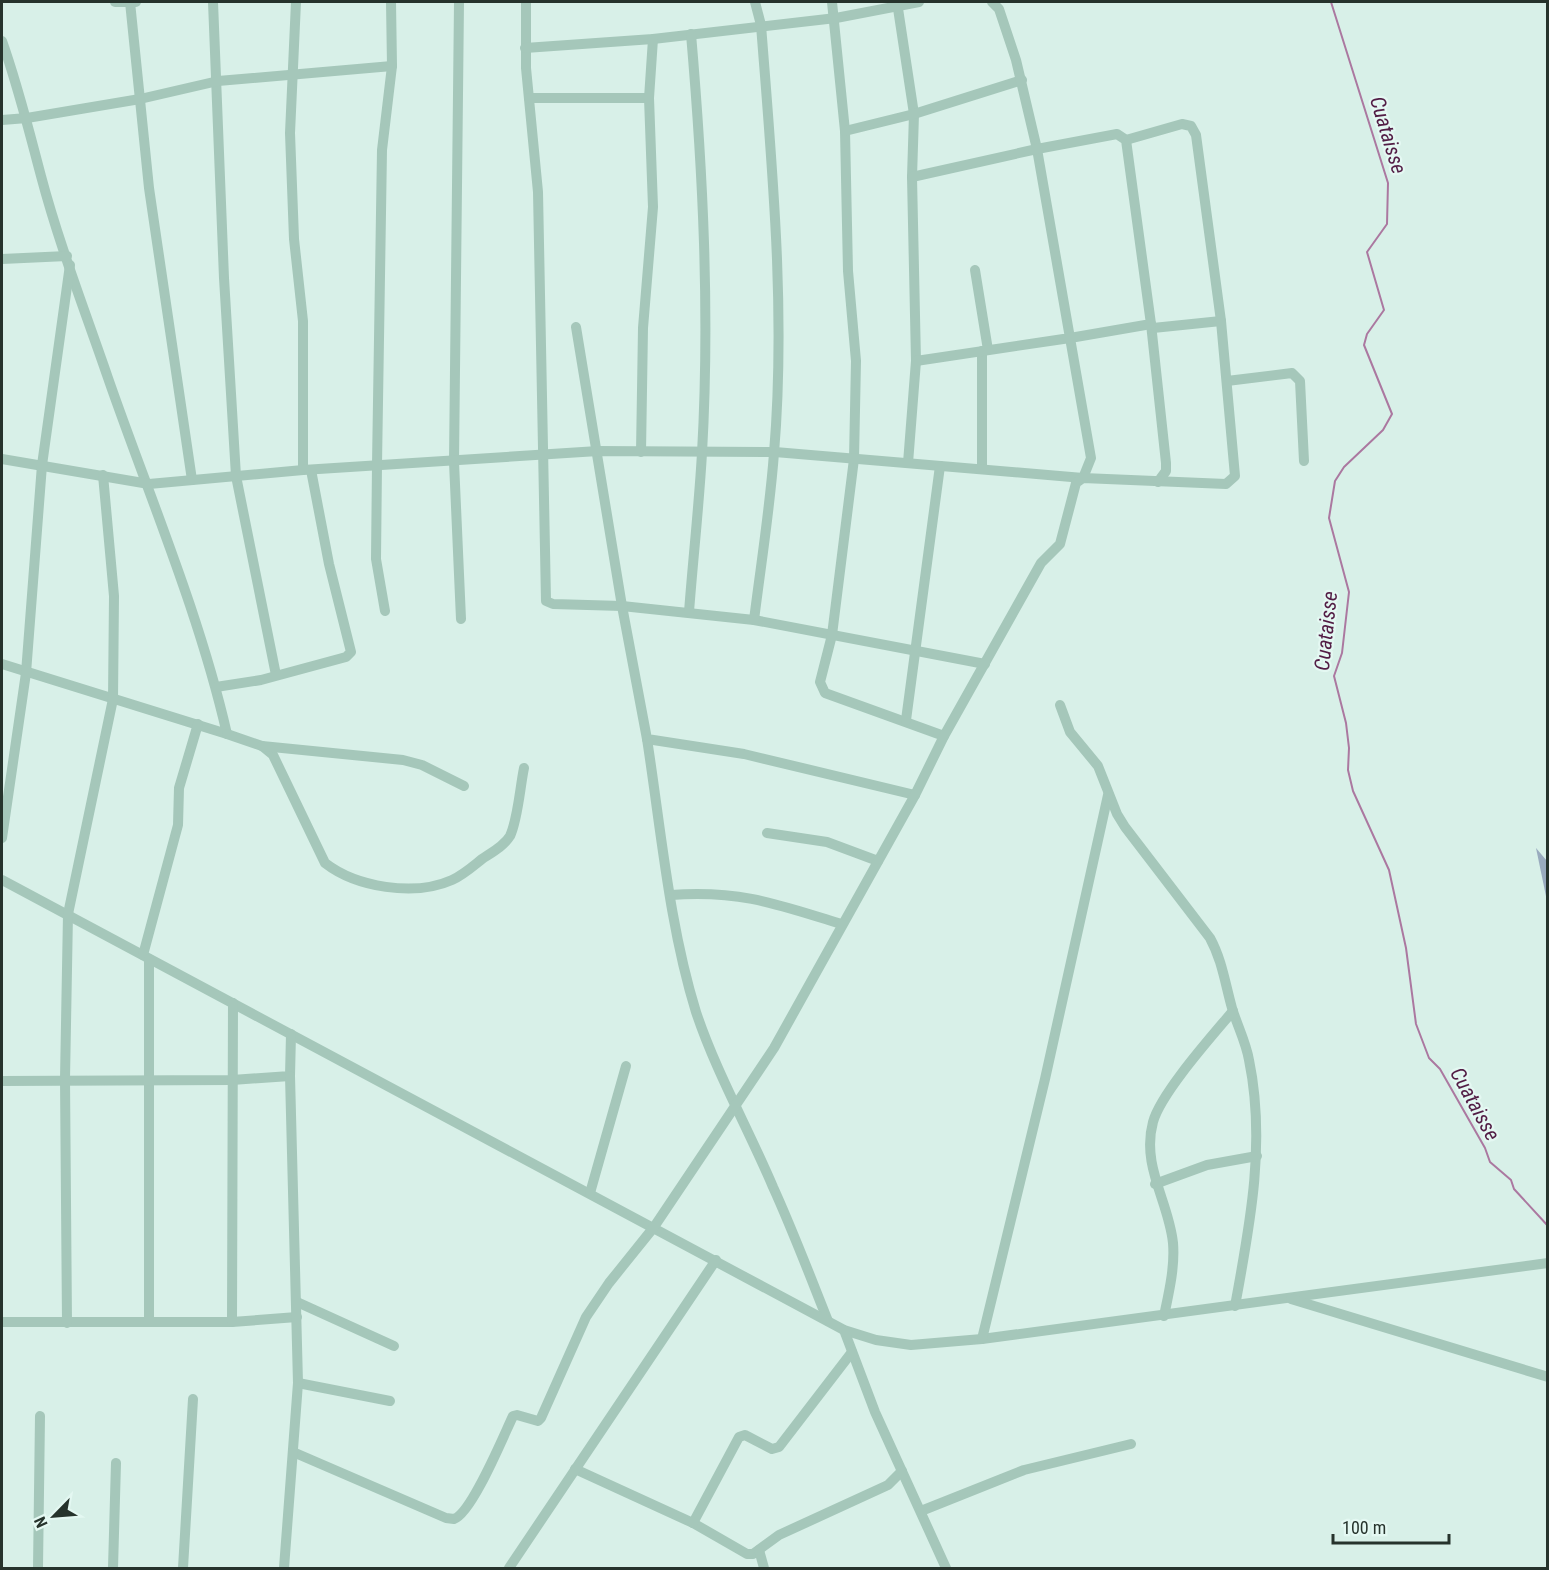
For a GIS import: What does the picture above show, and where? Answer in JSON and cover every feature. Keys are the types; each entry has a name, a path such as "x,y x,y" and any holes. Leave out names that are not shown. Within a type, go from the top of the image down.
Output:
{"street":[{"path":"115,2 136,2"},
{"path":"130,2 160,270 192,480"},
{"path":"213,2 218,81 224,278 236,476 276,675"},
{"path":"216,687 346,657 351,652 307,470 303,321 294,239 290,133 296,2"},
{"path":"385,611 376,559 382,150 392,66 391,2"},
{"path":"459,2 454,462 461,619"},
{"path":"526,2 525,48 538,192 546,601 553,604 622,606 754,620 985,664"},
{"path":"754,620 774,452 778,309 774,195 762,25 755,2"},
{"path":"832,2 836,18 846,131 848,272 856,361 854,459 832,635 820,682 825,693 906,720 944,736"},
{"path":"525,48 652,39 836,18 897,3 919,2"},
{"path":"293,1452 446,1518 458,1518 478,1488 513,1416 538,1421 541,1418 586,1317 609,1283 654,1227 774,1048 1041,563 1060,544 1072,506 1074,489 1083,478 1091,458 1037,148 1022,80 999,9 992,2"},
{"path":"897,3 914,114 912,177 916,361 908,463"},
{"path":"689,612 702,452 704,228 691,34"},
{"path":"641,452 643,328 653,207 649,98 652,39"},
{"path":"2,41 68,260 148,484 216,687 226,734"},
{"path":"2,120 140,99 218,81 392,66"},
{"path":"846,131 914,114 1022,80"},
{"path":"529,98 649,98"},
{"path":"2,459 148,484 307,470 598,451 774,452 1083,478 1226,484 1232,481 1236,471 1221,321 1194,129 1182,124 1126,140"},
{"path":"912,177 1037,148 1117,134 1126,140 1152,326 1166,463 1166,471 1158,482"},
{"path":"2,258 68,260"},
{"path":"2,838 26,674 42,465 68,260"},
{"path":"975,270 985,351 982,469"},
{"path":"916,361 1152,326 1221,321"},
{"path":"576,327 622,606 647,739 671,896 687,977 706,1041 773,1186 828,1321"},
{"path":"1227,381 1292,373 1297,376 1300,381 1304,461"},
{"path":"906,720 940,466"},
{"path":"67,1323 65,1079 68,914 113,699 114,596 103,475"},
{"path":"2,664 26,674 198,724 262,746 403,760 422,765 464,786"},
{"path":"1060,705 1070,732 1098,766 1108,794 1125,827 1210,938 1220,957 1233,1011 1249,1057 1253,1083 1257,1156 1247,1239 1235,1306"},
{"path":"149,1320 149,1080 146,957 178,825 179,788 198,724"},
{"path":"647,739 744,754 915,795"},
{"path":"262,746 275,758 317,852 325,863 337,873 375,886 426,887 445,883 459,876 505,842 512,830 524,768"},
{"path":"982,1339 1035,1123 1108,794"},
{"path":"767,833 827,843 878,861"},
{"path":"2,880 844,1330 876,1340 910,1345 982,1339 1545,1264"},
{"path":"671,896 724,893 758,898 841,924"},
{"path":"232,1322 233,1003"},
{"path":"1164,1316 1173,1268 1173,1243 1155,1184 1150,1140 1153,1122 1160,1106 1233,1011"},
{"path":"284,1569 298,1383 290,1076 291,1034"},
{"path":"590,1193 626,1066"},
{"path":"2,1081 232,1080 290,1076"},
{"path":"1155,1184 1207,1165 1257,1156"},
{"path":"509,1569 716,1260"},
{"path":"1288,1298 1548,1377"},
{"path":"297,1302 394,1346"},
{"path":"2,1322 67,1323 149,1320 232,1322 297,1317"},
{"path":"844,1330 902,1471 946,1569"},
{"path":"693,1523 739,1437 745,1435 772,1449 779,1447 852,1352"},
{"path":"298,1383 390,1401"},
{"path":"183,1569 193,1399"},
{"path":"38,1569 40,1416"},
{"path":"921,1511 1024,1470 1131,1444"},
{"path":"113,1569 116,1463"},
{"path":"575,1469 693,1523 740,1553 753,1554 779,1535 888,1485 902,1471"},
{"path":"759,1550 764,1569"}],"shaded area":[{"path":"1536,848 1547,861 1547,901"}],"waterway":[{"name":"Cuataisse","path":"1331,2 1388,183 1387,224 1367,252 1384,310 1367,334 1364,345 1392,414 1383,430 1344,467 1335,481 1329,518 1349,592 1342,653 1334,676 1346,723 1349,748 1348,770 1353,791 1389,870 1406,948 1416,1024 1429,1058 1440,1069 1485,1148 1490,1162 1511,1180 1514,1189 1548,1226"}]}
